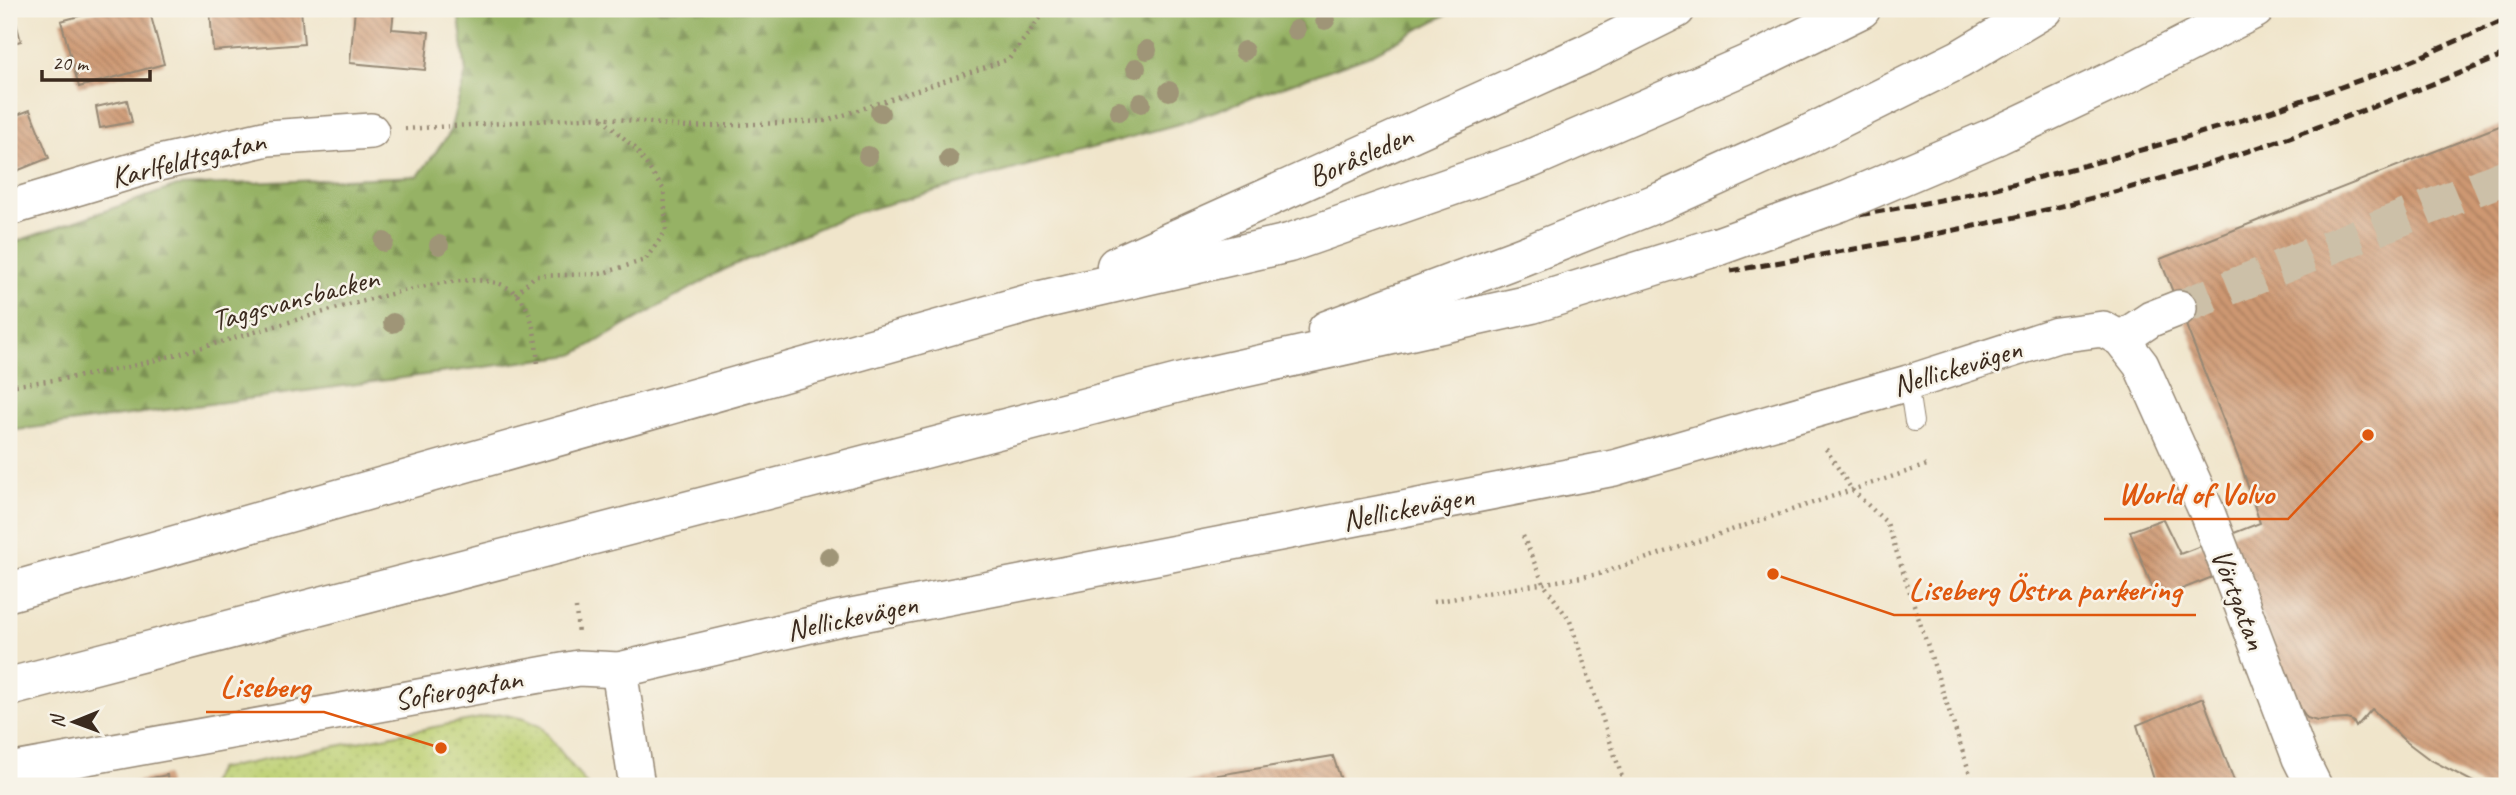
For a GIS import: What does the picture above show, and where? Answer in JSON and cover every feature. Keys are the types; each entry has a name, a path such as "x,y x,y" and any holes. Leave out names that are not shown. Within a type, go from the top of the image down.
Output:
{"highway":[{"name":"Boråsleden","path":"1041,300 1548,71 1676,9"},
{"path":"9,592 1041,300 1289,243 1530,159 1759,59 1861,9"},
{"path":"1194,379 1521,257 1662,201 1797,140 1960,59 2044,9"},
{"path":"9,687 1194,379 1532,304 1719,246 1841,202 1978,145 2255,9"}],"street":[{"name":"Karlfeldtsgatan","path":"9,208 159,163 268,138 371,131"},
{"path":"2121,340 2151,319 2179,308"},
{"name":"Nellickevägen","path":"619,670 836,619 1614,468 1908,383 2057,335 2104,329 2121,340"},
{"name":"Vörtgatan","path":"2121,340 2141,365 2206,510 2300,758 2314,786"},
{"name":"Sofierogatan","path":"9,771 579,668 619,670"},
{"path":"619,670 638,786"}],"lane":[{"path":"1908,383 1914,422"}],"path":[{"path":"371,131 600,117 687,127 826,121 1009,59 1047,9"},
{"path":"538,365 529,310 516,294 535,276 600,274 645,260 666,231 664,190 635,148 600,117"},
{"name":"Taggsvansbacken","path":"9,386 117,369 420,287 484,281 500,284 516,294"},
{"path":"1826,449 1852,490 1887,523 1975,786"},
{"path":"1433,602 1599,574 1927,465"},
{"path":"1523,536 1543,583 1570,621 1625,786"}],"green space":[{"path":"458,9 1457,9 1368,56 1182,123 848,215 727,268 573,355 9,431 9,244 177,186 418,176 449,134 466,73"},
{"path":"501,714 524,719 541,727 588,786 209,786 218,769"}],"building":[{"path":"105,9 149,9 164,64 79,87 61,21"},
{"path":"210,9 301,9 304,44 213,51"},
{"path":"355,9 394,9 392,29 429,32 425,70 350,63"},
{"path":"15,19 21,41 9,44 9,21"},
{"path":"127,100 132,122 100,128 96,107"},
{"path":"30,110 49,158 9,174 9,118"},
{"path":"2507,123 2507,786 2481,786 2429,759 2404,740 2372,709 2356,727 2353,721 2347,719 2317,721 2307,718 2240,566 2157,599 2130,531 2163,519 2180,554 2260,523 2241,465 2160,259"},
{"path":"2203,698 2236,786 2156,786 2137,725"},
{"path":"1333,756 1343,786 1158,786 1158,785"},
{"path":"167,775 168,786 118,786 118,785"}],"tunnel":[{"path":"2179,308 2507,176"}],"railway":[{"path":"1727,237 1951,198 2117,157 2255,116 2345,85 2405,63 2507,19"},
{"path":"1731,271 1955,230 2151,182 2390,101 2507,54"}],"place":[{"name":"World of Volvo","path":"2368,435"},
{"name":"Liseberg Östra parkering","path":"1773,574"},
{"name":"Liseberg","path":"441,748"}]}
